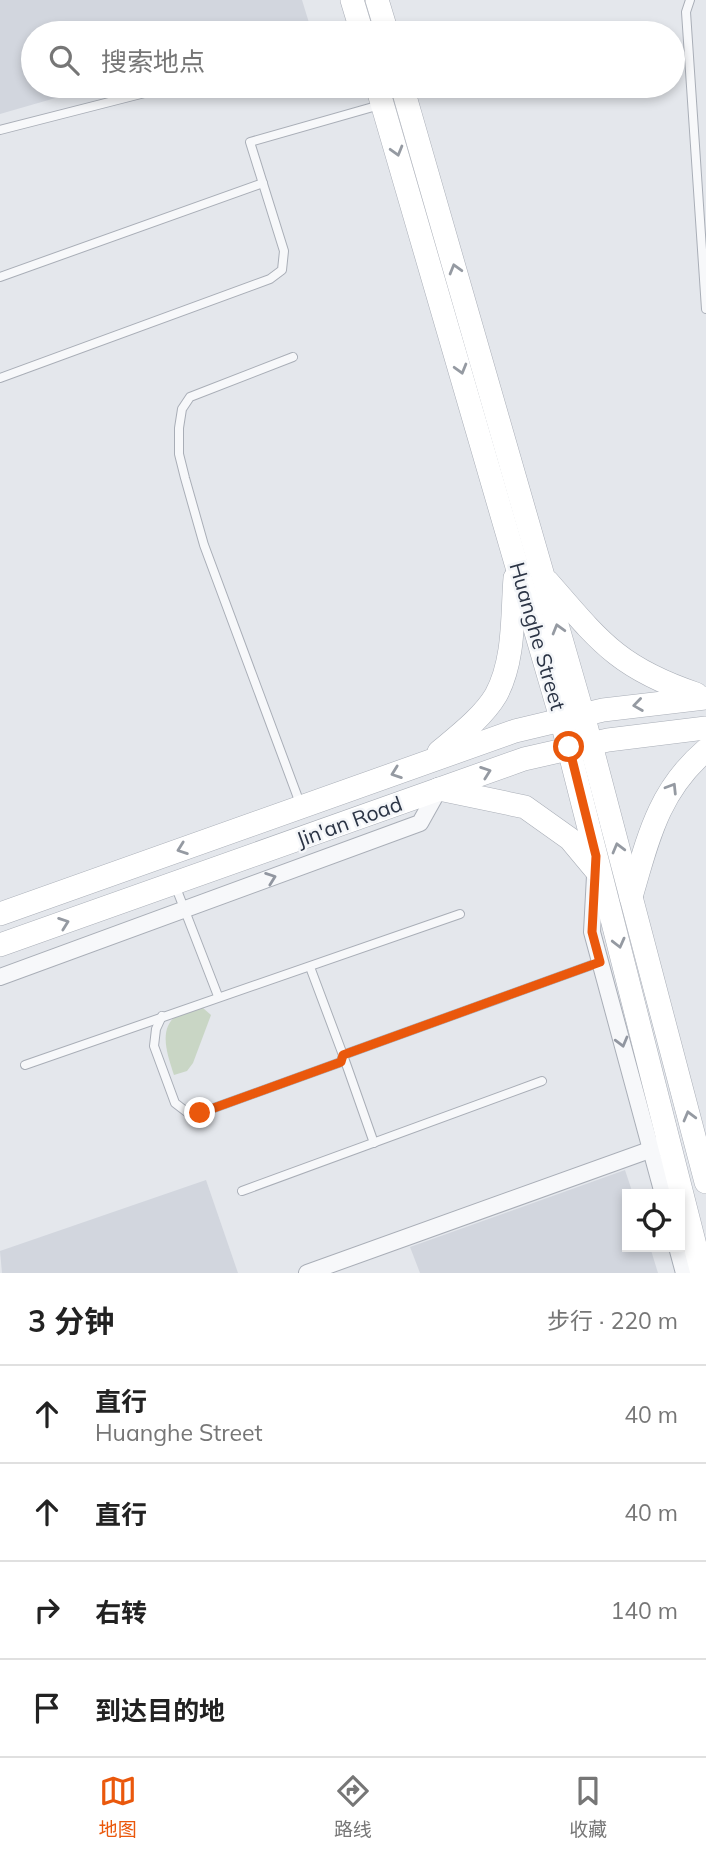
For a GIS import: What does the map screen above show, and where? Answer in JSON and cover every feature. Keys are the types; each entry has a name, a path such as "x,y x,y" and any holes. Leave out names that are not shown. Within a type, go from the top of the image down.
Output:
{"main road":[{"path":"352,0 358,21"},
{"path":"377,0 383,21"},
{"name":"Huanghe Street","path":"381,98 516,561 572,716"},
{"name":"Huanghe Street","path":"405,98 543,576 572,716 631,897 706,1182"},
{"path":"429,761 464,730 496,695 507,663 516,561"},
{"path":"543,576 592,633 626,664 706,698"},
{"name":"Jin'an Road","path":"0,914 429,761 572,716 639,704 706,698"},
{"name":"Jin'an Road","path":"0,946 439,789 580,745 706,728"},
{"name":"Huanghe Street","path":"580,745 598,868 660,1146 702,1273"},
{"path":"631,897 654,816 680,776 706,750"},
{"path":"439,789 525,807 570,839 598,868"}],"street":[{"path":"0,977 420,823 439,789"},
{"path":"598,868 592,932 660,1146 663,1189"},
{"path":"307,1273 660,1146"},
{"path":"678,1252 684,1273"}],"lane":[{"path":"690,0 686,12 706,309"},
{"path":"0,130 125,98"},
{"path":"0,378 270,279 282,270 285,251 250,142 372,98"},
{"path":"0,277 263,183"},
{"path":"293,357 190,397 182,409 178,428 179,454 204,545 302,807"},
{"path":"174,883 218,996"},
{"path":"25,1065 460,914"},
{"path":"343,1055 600,962"},
{"path":"310,967 374,1143"},
{"path":"162,1016 156,1028 154,1046 175,1103 188,1113 200,1113 341,1062 343,1055"},
{"path":"242,1191 542,1081"}],"shaded area":[{"path":"0,0 302,0 308,21 21,21 21,98 55,98 0,114"},
{"path":"625,1170 631,1189 622,1189 622,1252 652,1252 658,1273 420,1273 410,1247"},
{"path":"206,1180 238,1273 2,1273 0,1251"}],"green space":[{"path":"203,1008 211,1015 193,1063 187,1071 174,1075 167,1052 166,1031 177,1016"}],"route":[{"path":"200,1113 341,1062 343,1055 600,962 592,932 596,856 569,747"}]}
